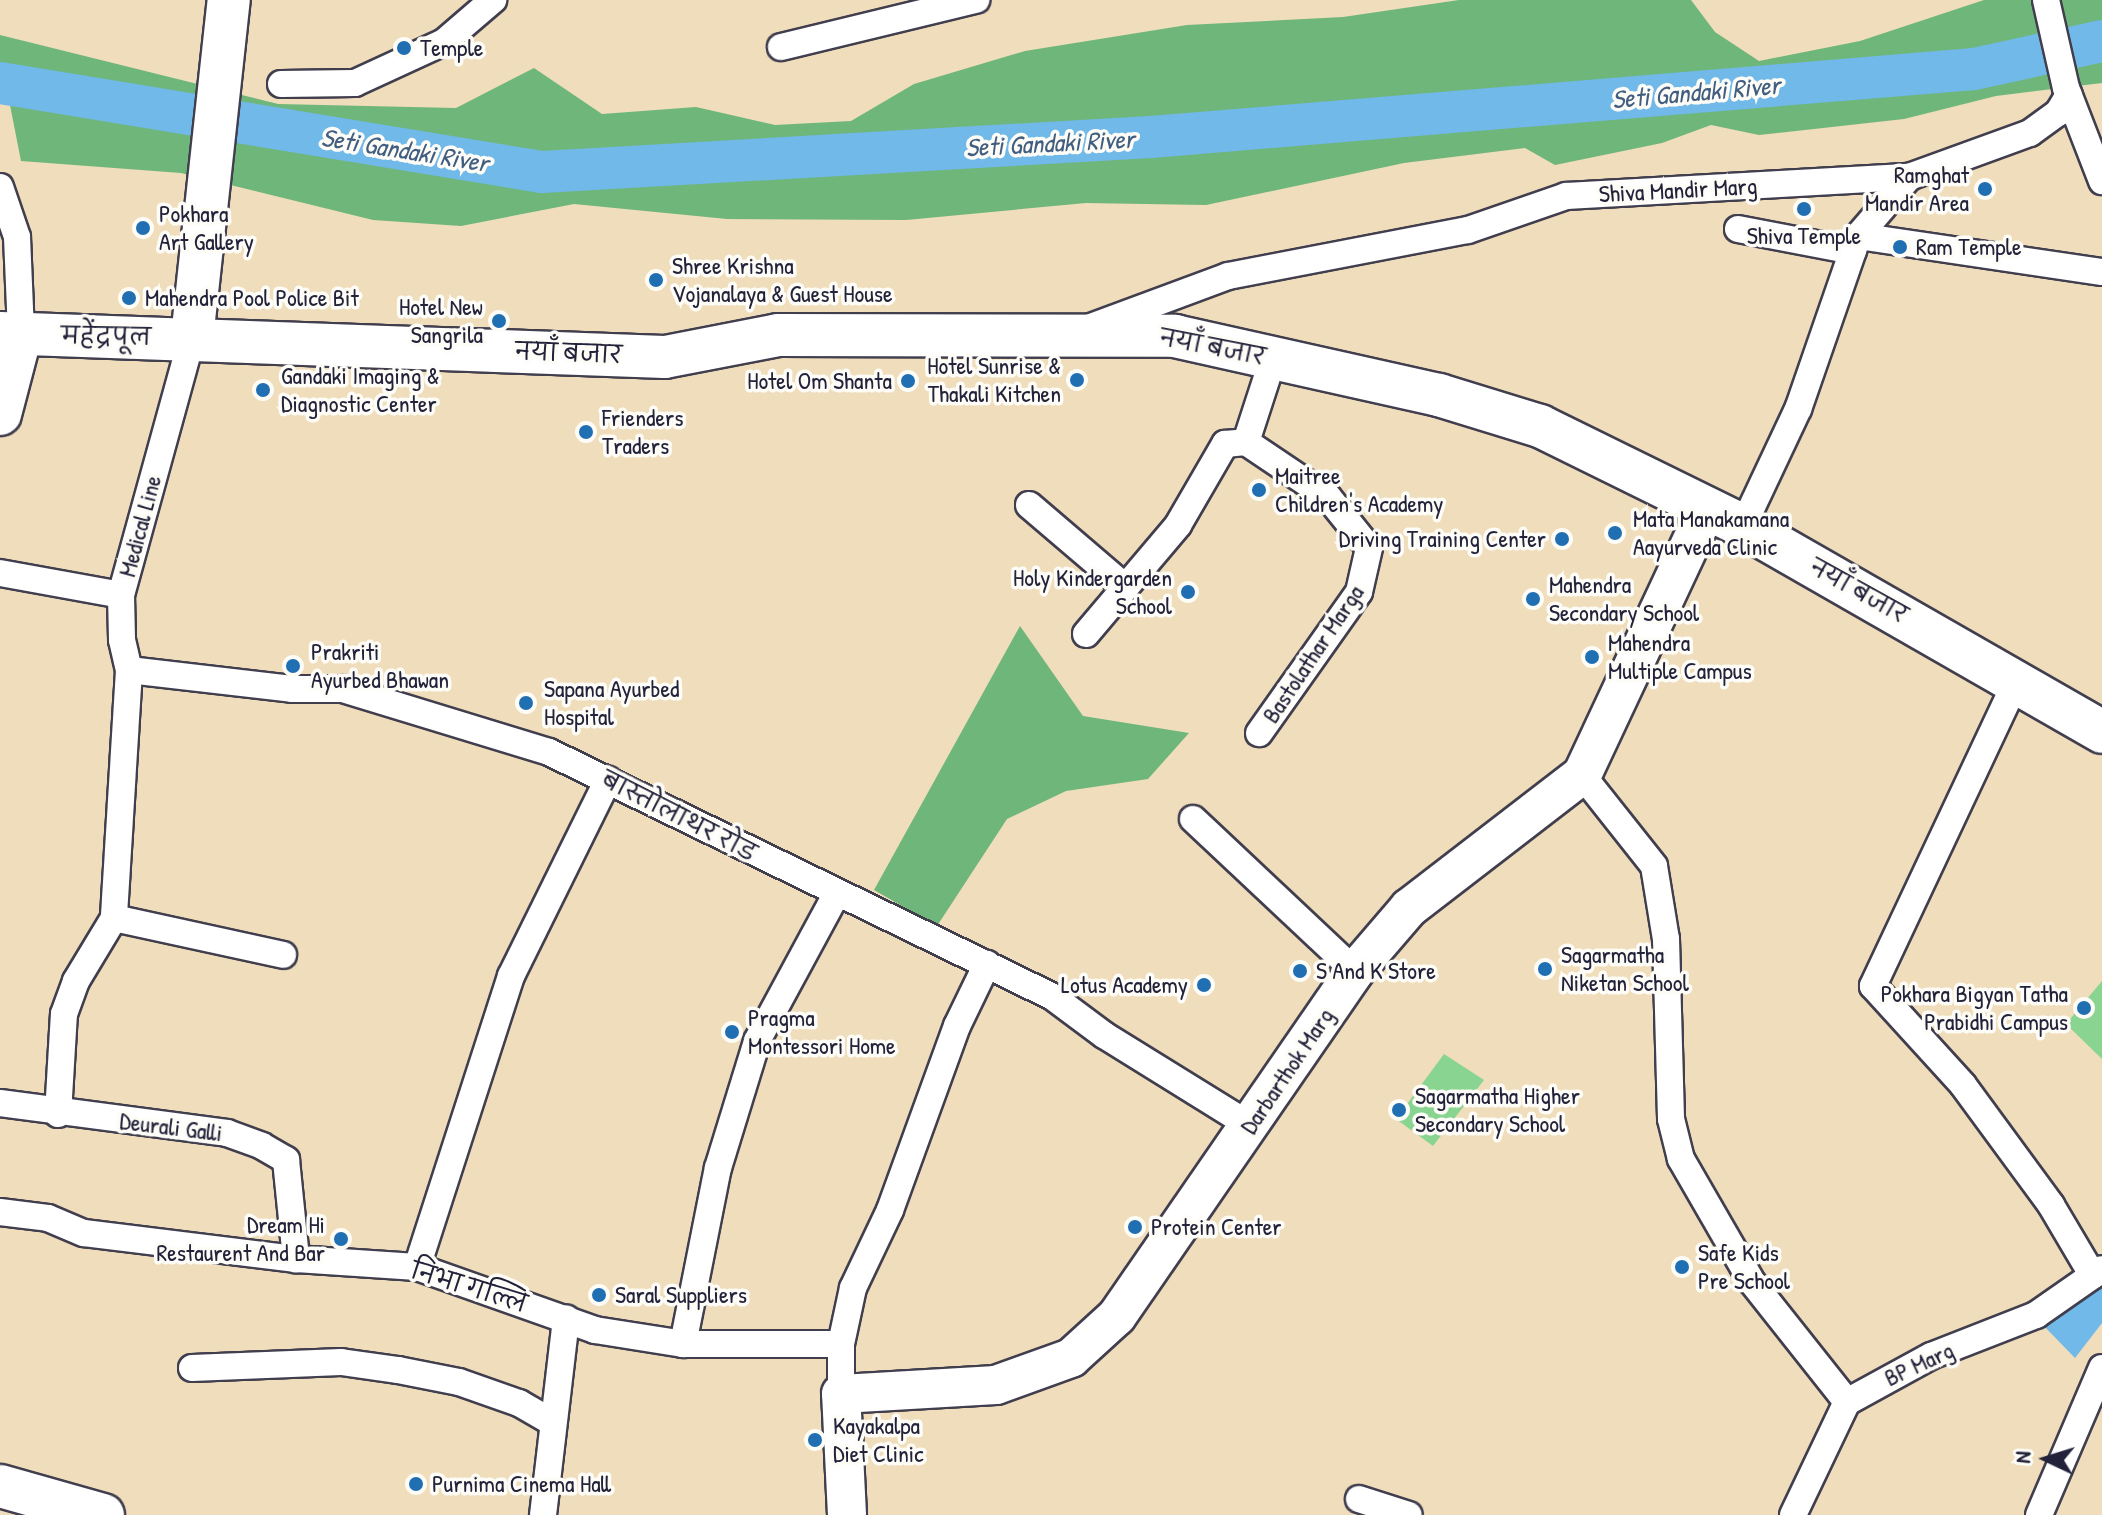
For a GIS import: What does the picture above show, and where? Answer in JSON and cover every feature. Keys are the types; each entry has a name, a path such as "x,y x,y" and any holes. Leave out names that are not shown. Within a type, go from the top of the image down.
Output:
{"main road":[{"path":"192,338 228,5"},
{"name":"नयाँ बजार","path":"192,338 665,357 778,335 896,339 1077,332 1175,336 1439,395 1540,426 1725,517 2102,732"},
{"path":"0,414 11,334"},
{"name":"महेंद्रपूल","path":"11,334 192,338"},
{"name":"Darbarthok Marg","path":"841,1394 996,1385 1071,1358 1117,1316 1251,1126 1355,971 1409,908 1582,775 1725,517"},
{"path":"841,1394 847,1515"},
{"path":"0,1486 103,1515"}],"street":[{"path":"281,84 355,83 444,42 493,0"},
{"path":"781,47 976,0"},
{"path":"2046,0 2067,92 2102,181"},
{"path":"1725,517 1798,409 1855,244 1909,177 2030,133 2058,113 2067,92"},
{"name":"Shiva Mandir Marg","path":"1077,332 1228,276 1468,230 1566,196 1909,177"},
{"path":"0,187 17,237 11,334"},
{"path":"1738,229 2102,272"},
{"name":"Medical Line","path":"0,573 121,595 192,338"},
{"path":"1086,634 1178,525 1225,444 1246,442 1273,359"},
{"name":"Bastolathar Marga","path":"1246,442 1328,497 1369,548 1359,592 1259,733"},
{"path":"1029,505 1125,587"},
{"path":"58,1114 64,1014 76,981 114,918 129,670 122,640 121,595"},
{"name":"बास्तोलाथर रोड","path":"129,670 292,689 343,689 549,752 836,895 1053,997 1104,1035 1251,1126"},
{"path":"2016,682 1873,986 1963,1085 2097,1272"},
{"path":"1582,775 1654,866 1666,939 1671,1119 1681,1159 1752,1282 1847,1402 1793,1515"},
{"path":"417,1267 511,976 608,780"},
{"path":"1193,819 1355,971"},
{"path":"683,1344 718,1168 757,1041 836,895"},
{"path":"114,918 283,955"},
{"path":"841,1394 841,1344 853,1288 890,1210 957,1026 987,964"},
{"name":"Deurali Galli","path":"0,1103 58,1114 227,1133 286,1160 296,1259"},
{"name":"निभा गल्लि","path":"0,1212 48,1218 84,1233 296,1259 417,1267 595,1330 683,1344 841,1344"},
{"name":"BP Marg","path":"1847,1402 1931,1356 2036,1315 2097,1272"},
{"path":"543,1515 566,1318"},
{"path":"192,1368 341,1362 398,1370 459,1382 519,1403 552,1422"},
{"path":"2039,1515 2102,1368"},
{"path":"1359,1499 1409,1515"}],"green space":[{"path":"1459,0 1691,0 1715,32 1759,61 1860,41 1984,0 2102,0 2102,83 1996,96 1904,119 1759,135 1711,125 1662,143 1555,165 1525,148 1404,163 1206,205 1086,203 906,220 727,219 574,204 461,226 373,220 181,173 21,161 8,95 0,94 0,35 278,104 456,108 534,68 602,114 696,107 775,125 851,121 914,84 1025,51 1187,25 1343,17"},
{"path":"1020,626 1083,716 1189,733 1148,779 1066,791 1007,819 937,926 874,890"},
{"path":"2102,981 2102,1059 2066,1024"},
{"path":"1444,1054 1484,1080 1433,1146 1396,1119"}],"water":[{"path":"2102,1285 2102,1323 2075,1358 2041,1323"}],"waterway":[{"name":"Seti Gandaki River","path":"0,83 542,172 1151,137 1974,69 2102,41"}],"place":[{"name":"Temple","path":"404,48"},
{"name":"Ramghat Mandir Area","path":"1985,189"},
{"name":"Shiva Temple","path":"1804,209"},
{"name":"Pokhara Art Gallery","path":"143,228"},
{"name":"Ram Temple","path":"1900,247"},
{"name":"Shree Krishna Vojanalaya & Guest House","path":"656,280"},
{"name":"Mahendra Pool Police Bit","path":"129,298"},
{"name":"Hotel New Sangrila","path":"499,321"},
{"name":"Hotel Sunrise & Thakali Kitchen","path":"1077,380"},
{"name":"Hotel Om Shanta","path":"908,381"},
{"name":"Gandaki Imaging & Diagnostic Center","path":"263,390"},
{"name":"Frienders Traders","path":"586,432"},
{"name":"Maitree Children's Academy","path":"1259,490"},
{"name":"Mata Manakamana Aayurveda Clinic","path":"1615,533"},
{"name":"Driving Training Center","path":"1562,539"},
{"name":"Holy Kindergarden School","path":"1188,592"},
{"name":"Mahendra Secondary School","path":"1533,599"},
{"name":"Mahendra Multiple Campus","path":"1592,657"},
{"name":"Prakriti Ayurbed Bhawan","path":"293,666"},
{"name":"Sapana Ayurbed Hospital","path":"526,703"},
{"name":"Sagarmatha Niketan School","path":"1545,969"},
{"name":"S And K Store","path":"1300,971"},
{"name":"Lotus Academy","path":"1204,985"},
{"name":"Pokhara Bigyan Tatha Prabidhi Campus","path":"2084,1008"},
{"name":"Pragma Montessori Home","path":"732,1032"},
{"name":"Sagarmatha Higher Secondary School","path":"1399,1110"},
{"name":"Protein Center","path":"1135,1227"},
{"name":"Dream Hi Restaurent And Bar","path":"341,1239"},
{"name":"Safe Kids Pre School","path":"1682,1267"},
{"name":"Saral Suppliers","path":"599,1295"},
{"name":"Kayakalpa Diet Clinic","path":"815,1440"},
{"name":"Purnima Cinema Hall","path":"416,1484"}]}
